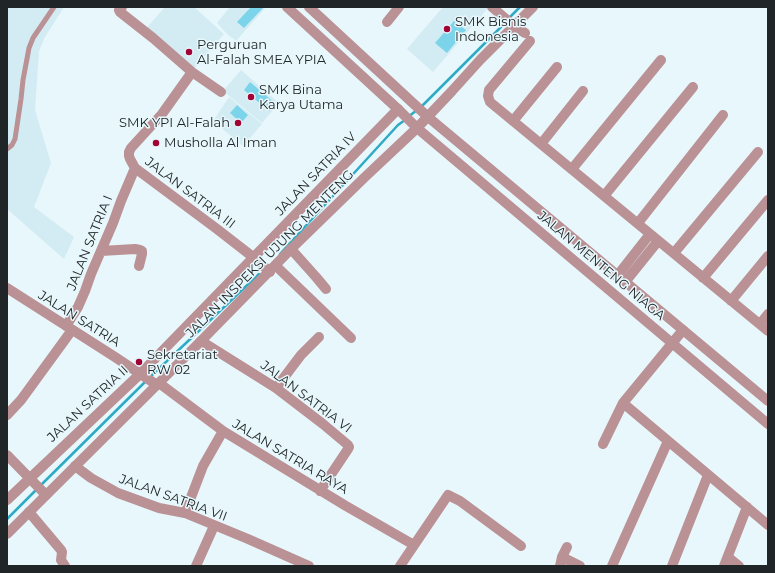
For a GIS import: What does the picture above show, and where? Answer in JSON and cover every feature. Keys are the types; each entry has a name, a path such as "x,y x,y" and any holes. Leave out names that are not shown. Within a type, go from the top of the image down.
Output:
{"street":[{"path":"122,7 119,10 120,12 192,72 221,92"},
{"name":"JALAN MENTENG NIAGA","path":"287,7 416,127 768,424"},
{"name":"JALAN MENTENG NIAGA","path":"309,7 427,116 768,401"},
{"path":"387,22 398,7"},
{"path":"492,7 527,37 490,90 488,96 490,102 768,331"},
{"name":"JALAN INSPEKSI UJUNG MENTENG","path":"7,534 29,512 44,494 75,466 201,341 270,269 427,116 512,24 533,7"},
{"path":"572,169 661,60"},
{"path":"513,121 557,67"},
{"name":"JALAN SATRIA III","path":"192,72 162,114 131,148 129,156 135,168 254,259 270,269 351,338"},
{"path":"604,196 693,87"},
{"path":"541,144 583,91"},
{"name":"JALAN SATRIA IV","path":"254,259 399,110"},
{"path":"638,224 723,115"},
{"path":"674,253 758,152"},
{"name":"JALAN SATRIA I","path":"7,415 21,400 69,328 135,168"},
{"path":"703,278 768,200"},
{"path":"621,279 650,234"},
{"path":"621,279 658,240"},
{"path":"291,249 326,289"},
{"path":"101,251 140,250 142,251 142,254 139,266"},
{"path":"731,301 768,256"},
{"name":"JALAN SATRIA II","path":"7,500 32,481 140,375 254,259"},
{"name":"JALAN SATRIA","path":"7,288 140,375 157,384"},
{"path":"760,324 768,314"},
{"path":"603,444 623,403 684,330"},
{"path":"276,388 301,355 319,337"},
{"name":"JALAN SATRIA VI","path":"201,341 276,388 349,446 320,491"},
{"name":"JALAN SATRIA RAYA","path":"157,384 223,431 320,491 414,545"},
{"path":"623,403 768,525"},
{"path":"184,513 203,466 223,431"},
{"path":"612,566 668,441"},
{"path":"7,455 44,494"},
{"name":"JALAN SATRIA VII","path":"75,466 91,478 118,493 159,508 184,513 248,539 287,561 309,566"},
{"path":"672,566 708,475"},
{"path":"400,566 448,495 460,501 521,546"},
{"path":"739,566 726,561 747,508"},
{"path":"29,512 61,550 61,560 65,566"},
{"path":"196,566 214,526"},
{"path":"567,547 561,562 580,566"}],"lane":[{"path":"7,149 12,145 15,138 29,48 33,38 54,7"}],"shaded area":[{"path":"7,7 64,7 45,37 39,51 35,110 51,163 34,207 74,237 64,259 7,209"},
{"name":"Perguruan Al-Falah SMEA YPIA","path":"163,7 194,7 224,34 193,70 143,32 164,8"},
{"path":"230,7 266,7 236,41 217,23"},
{"path":"251,7 264,7 244,28 237,22"},
{"name":"SMK Bisnis Indonesia","path":"443,7 488,8 433,72 407,49"},
{"path":"454,21 466,30 447,53 435,43"},
{"name":"SMK Bina Karya Utama","path":"241,70 279,103 262,123 223,91"},
{"path":"250,82 276,104 269,111 244,90"},
{"name":"SMK YPI Al-Falah","path":"229,97 262,124 243,146 213,121"},
{"path":"237,105 248,115 241,123 230,113"}],"waterway":[{"path":"508,19 520,7"},
{"path":"421,107 505,23"},
{"path":"408,117 417,110"},
{"path":"280,254 398,125 405,120"},
{"path":"149,378 259,274"},
{"path":"40,486 146,381"},
{"path":"7,519 36,490"}],"place":[{"name":"SMK Bisnis Indonesia","path":"447,29"},
{"name":"Perguruan Al-Falah SMEA YPIA","path":"189,52"},
{"name":"SMK Bina Karya Utama","path":"251,97"},
{"name":"SMK YPI Al-Falah","path":"238,123"},
{"name":"Musholla Al Iman","path":"156,143"},
{"name":"Sekretariat RW 02","path":"139,362"}]}
